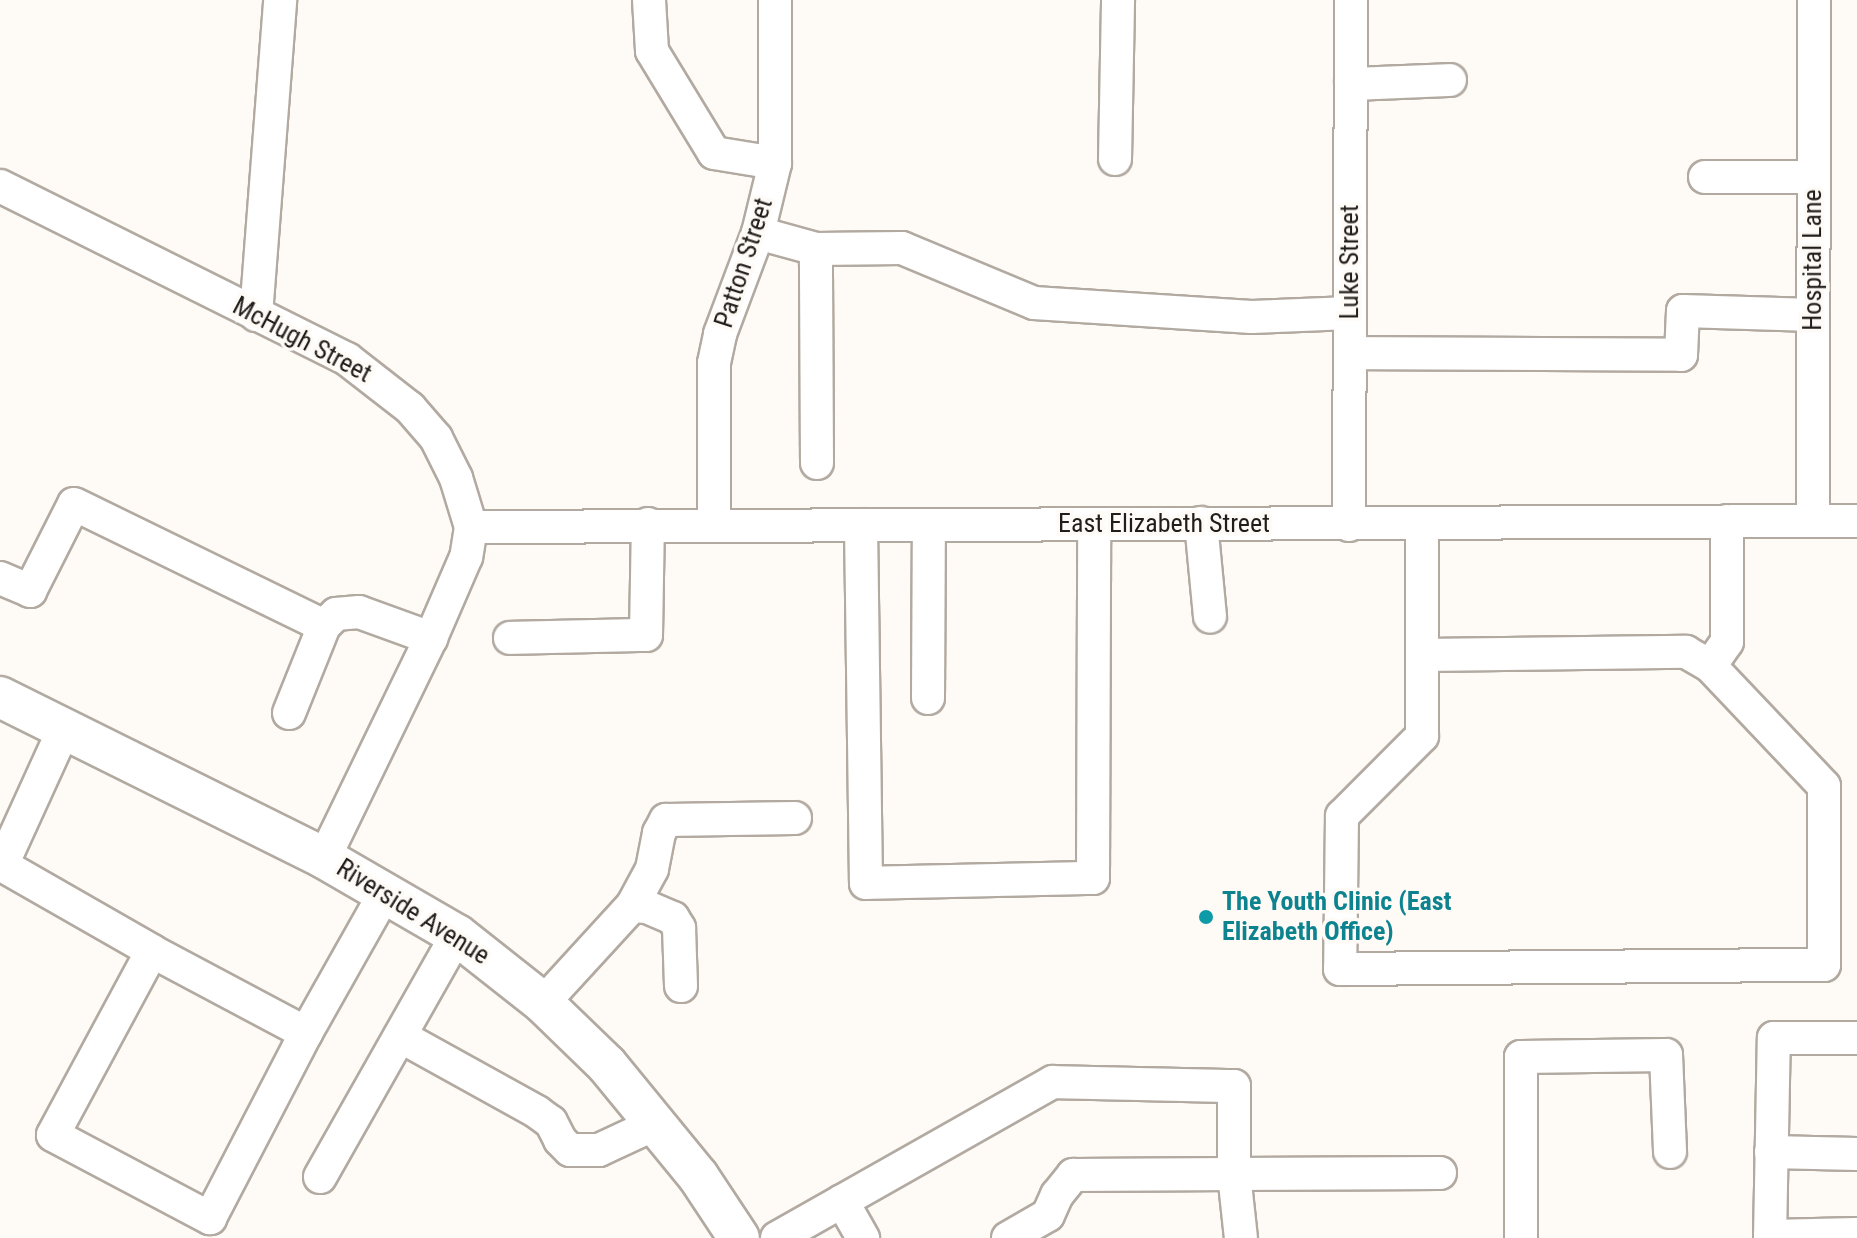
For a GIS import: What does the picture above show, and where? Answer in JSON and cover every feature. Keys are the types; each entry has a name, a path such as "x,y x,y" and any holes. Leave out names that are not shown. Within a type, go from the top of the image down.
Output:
{"main road":[{"name":"Riverside Avenue","path":"0,697 324,858 386,891 457,935 543,1003 607,1065 698,1176 739,1238"}],"street":[{"path":"256,315 280,0"},
{"path":"649,0 652,51 714,153 775,163"},
{"name":"Patton Street","path":"714,526 714,363 720,334 758,233 775,163 775,0"},
{"path":"1115,159 1118,0"},
{"name":"Luke Street","path":"1349,525 1351,0"},
{"name":"Hospital Lane","path":"1813,520 1814,0"},
{"path":"1351,84 1450,80"},
{"path":"1705,177 1814,177"},
{"name":"McHugh Street","path":"0,186 347,359 410,408 436,438 456,478 471,527 466,557 431,638 324,858"},
{"path":"758,233 816,249 902,248 1034,303 1252,317 1350,313"},
{"path":"816,249 817,463"},
{"path":"1350,353 1681,355 1683,311 1813,315"},
{"path":"0,578 30,591 74,504 324,626"},
{"path":"1710,666 1727,642 1727,521"},
{"name":"East Elizabeth Street","path":"471,527 1857,521"},
{"path":"1201,523 1210,617"},
{"path":"510,638 646,635 648,524"},
{"path":"861,525 866,883 1093,878 1094,524"},
{"path":"928,698 929,525"},
{"path":"1422,525 1422,736 1342,816 1340,969 1824,965 1824,786 1710,666 1686,652 1424,655"},
{"path":"289,713 324,626 336,614 359,612 431,638"},
{"path":"64,729 1,864 152,951 306,1033"},
{"path":"543,1003 632,906 652,869 659,833 666,820 795,818"},
{"path":"152,951 53,1135 210,1218 306,1033 386,891"},
{"path":"632,906 647,907 673,918 679,928 681,986"},
{"path":"320,1177 457,935"},
{"path":"400,1036 537,1112 551,1122 560,1140 570,1150 599,1150 657,1123"},
{"path":"1857,1038 1774,1038 1770,1237 1857,1234"},
{"path":"1521,1238 1521,1057 1666,1055 1670,1152"},
{"path":"777,1238 1053,1082 1234,1086 1234,1174 1241,1238"},
{"path":"1771,1152 1857,1154"},
{"path":"1008,1238 1048,1215 1057,1195 1073,1175 1440,1173"},
{"path":"842,1201 863,1238"}],"place":[{"name":"The Youth Clinic (East Elizabeth Office)","path":"1206,917"}]}
